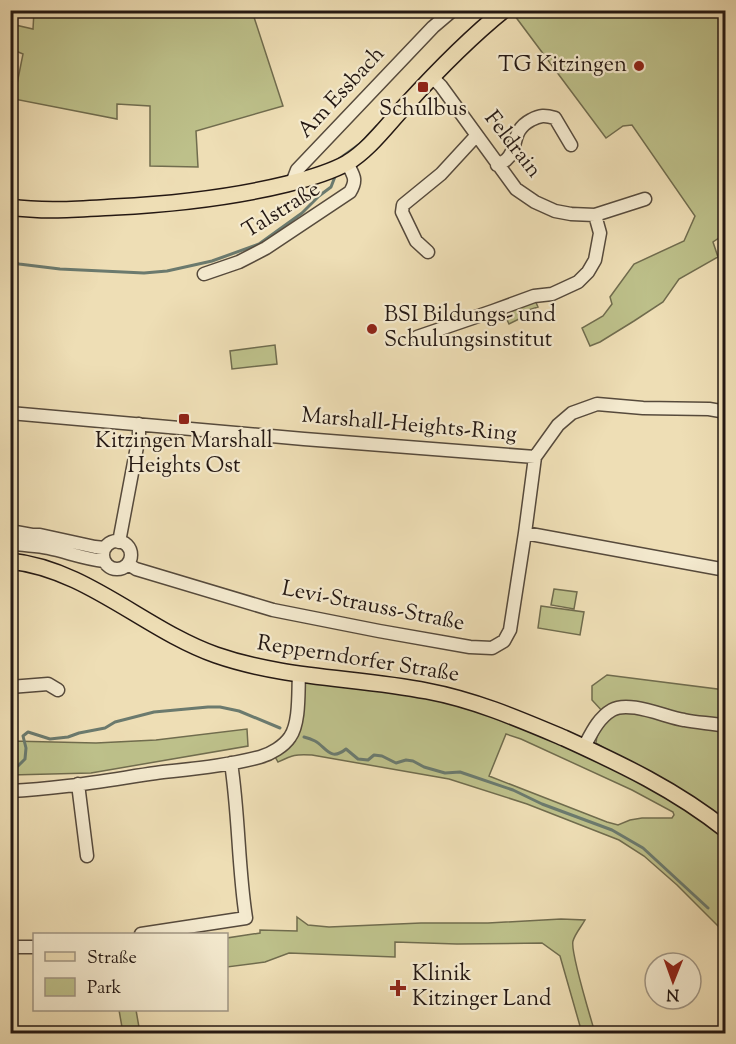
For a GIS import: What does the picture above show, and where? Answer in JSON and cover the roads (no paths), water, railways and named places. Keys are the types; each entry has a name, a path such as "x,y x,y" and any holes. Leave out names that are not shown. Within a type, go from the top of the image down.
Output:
{"main road":[{"path":"10,207 73,210 164,205 228,196 320,175 347,163 365,149 432,77 504,10"},
{"name":"Repperndorfer Straße","path":"10,561 50,570 81,583 162,630 204,651 257,668 426,690 464,699 520,719 625,765 674,792 726,830"}],"street":[{"name":"Am Essbach","path":"292,183 297,170 433,27 453,10"},
{"name":"Feldrain","path":"432,77 441,86 516,189 535,202 555,211 595,215 645,199"},
{"path":"497,165 507,160 518,131 524,123 539,116 555,117 571,145"},
{"path":"429,252 416,241 402,212 403,205 441,174 476,136"},
{"name":"Talstraße","path":"204,274 239,262 259,252 350,192 355,185 355,178 347,163"},
{"path":"417,337 534,296 552,294 578,282 595,260 600,233 595,215"},
{"name":"Marshall-Heights-Ring","path":"10,412 348,443 535,457 558,425 572,413 597,404 643,408 709,409 726,412"},
{"path":"119,542 139,436 139,424"},
{"name":"Levi-Strauss-Straße","path":"10,531 95,547 105,554 106,564 113,569 128,564 136,569 273,609 379,631 470,647 492,648 504,641 510,630 535,457"},
{"path":"525,533 726,570"},
{"path":"105,554 111,543 119,542 127,545 131,552 128,564"},
{"name":"Levi-Strauss-Straße","path":"10,543 46,547 96,560 105,554"},
{"path":"10,791 36,790 231,763 262,756 285,743 292,736 296,720 299,674"},
{"path":"10,687 48,684 58,690"},
{"path":"584,747 604,717 618,707 726,726"},
{"path":"148,933 246,918 241,884 237,801 231,763"},
{"path":"78,784 87,856"},
{"path":"10,947 33,946"}],"waterway":[{"path":"339,159 360,144 377,126"},
{"path":"10,261 60,269 144,273 167,271 212,261 259,244 302,213 331,187 336,174"},
{"path":"10,767 18,766 25,759 26,748 23,736 28,732 50,739 68,737 154,712 220,707 239,711 280,728"},
{"path":"304,737 315,741 332,754 341,753 346,749 358,759 368,760 374,755 382,756 396,763 406,760 445,773 460,772 513,790 542,804 612,830 643,848 708,908"},
{"path":"721,921 726,926"}],"place":[{"name":"TG Kitzingen","path":"639,66"},
{"name":"Schulbus","path":"423,87"},
{"name":"BSI Bildungs- und Schulungsinstitut","path":"372,329"},
{"name":"Kitzingen Marshall Heights Ost","path":"184,419"},
{"name":"Klinik Kitzinger Land","path":"398,988"}]}
